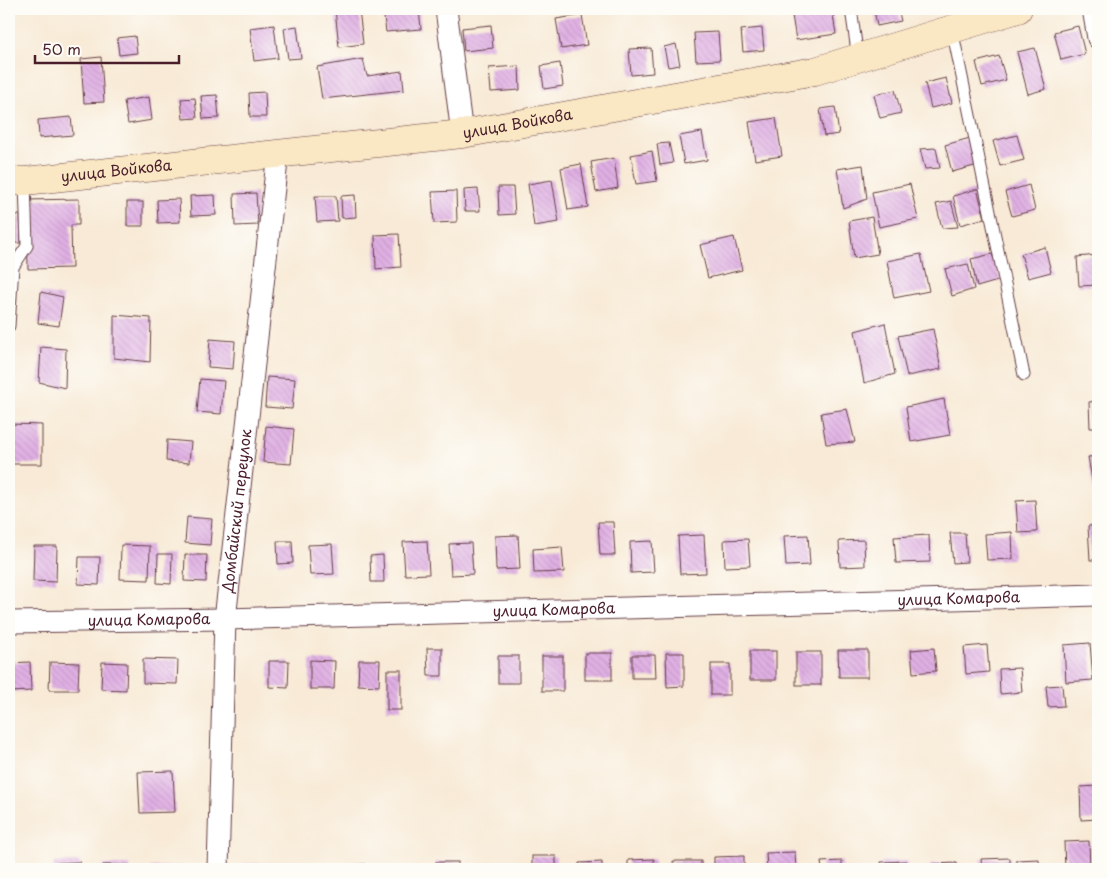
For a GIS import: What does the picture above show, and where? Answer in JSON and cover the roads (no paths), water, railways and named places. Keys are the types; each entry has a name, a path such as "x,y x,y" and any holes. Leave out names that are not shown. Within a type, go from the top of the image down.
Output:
{"street":[{"path":"446,9 462,134"},
{"name":"улица Войкова","path":"17,181 462,134 815,71 1018,9"},
{"path":"1093,9 1098,38"},
{"name":"Домбайский переулок","path":"218,869 225,619 278,153"},
{"name":"улица Комарова","path":"9,622 225,619 1098,595"}],"lane":[{"path":"851,9 858,58"},
{"path":"952,29 1024,375"},
{"path":"9,326 13,268 26,246 17,181"}]}
